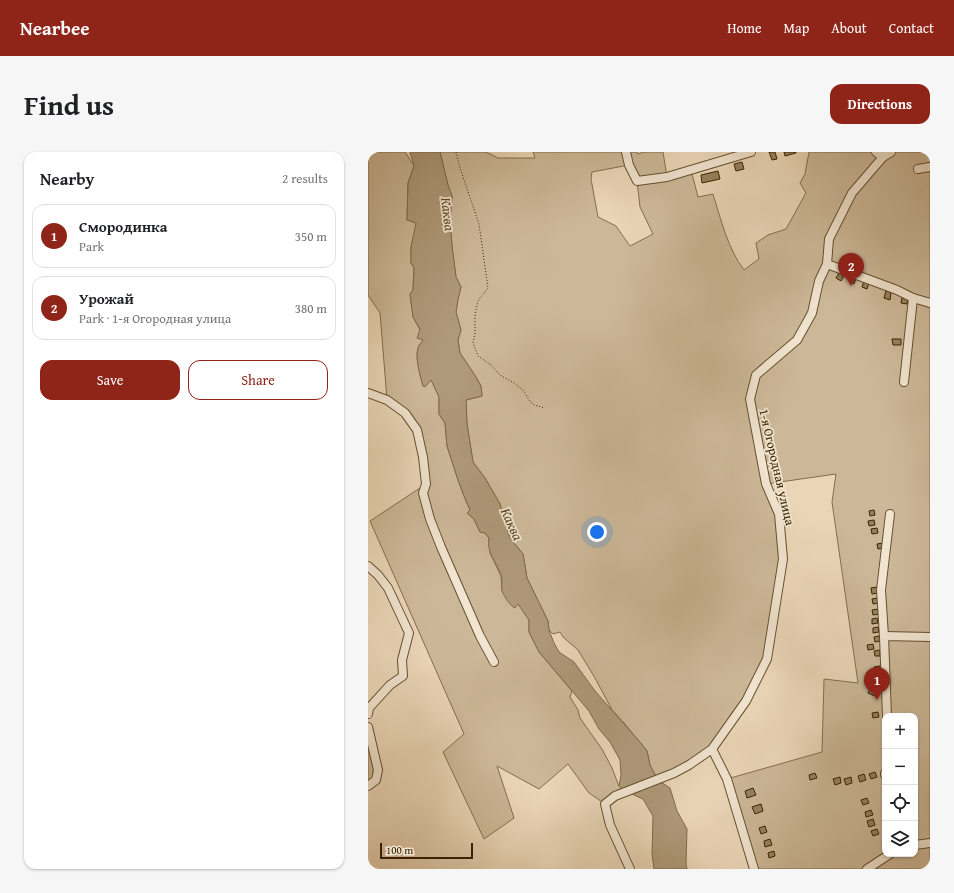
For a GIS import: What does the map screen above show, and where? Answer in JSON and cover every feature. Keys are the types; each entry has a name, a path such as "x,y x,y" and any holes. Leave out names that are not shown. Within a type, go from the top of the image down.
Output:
{"street":[{"path":"626,152 629,165 637,181 667,177 751,152"},
{"path":"876,152 883,157"},
{"name":"1-я Огородная улица","path":"630,869 610,826 605,804 615,796 674,773 689,765 712,749 746,701 767,660 782,559 779,514 766,484 750,399 756,376 797,340 812,313 819,281 827,264 829,239 852,193 883,157 891,152"},
{"path":"918,169 930,167"},
{"path":"827,264 898,290 913,298 930,303"},
{"path":"904,382 913,298"},
{"path":"368,393 388,400 405,413 417,430 423,457 426,484 423,493 430,519 440,547 480,636 494,662"},
{"path":"887,713 881,590 890,514"},
{"path":"368,566 378,575 388,588 409,633 402,660 403,676 390,685 369,708 368,714"},
{"path":"884,636 930,637"},
{"path":"368,727 378,770 376,780 368,786"},
{"path":"712,749 727,779 754,869"},
{"path":"918,845 930,843"},
{"path":"867,869 885,857"}],"path":[{"path":"456,152 479,224 488,288 478,301 475,314 475,333 473,343 478,356 491,365 500,375 524,391 534,405 545,408"}],"shaded area":[{"path":"368,152 405,152 414,166 408,183 407,220 417,223 411,247 411,263 414,268 413,290 410,294 413,317 424,340 417,352 418,367 423,386 431,379 439,397 439,414 445,423 447,446 470,510 467,513 474,519 480,532 485,533 489,538 490,553 501,576 502,591 518,603 529,620 529,632 539,652 572,691 570,697 578,710 580,718 602,749 619,786 625,791 605,804 589,793 568,764 539,789 497,766 514,818 484,839 443,752 464,734 370,521 426,484 417,430 387,400 380,313 368,295"},
{"path":"440,152 486,152 498,158 535,158 533,152 637,152 638,154 644,152 663,152 667,177 691,170 698,197 713,194 729,244 744,270 759,259 756,243 768,235 786,229 806,193 800,183 805,174 809,152 930,152 930,869 754,869 727,779 822,752 824,679 858,683 832,502 836,474 766,484 779,514 783,559 767,659 712,749 658,780 650,765 647,751 612,710 578,650 563,637 560,632 553,634 549,630 548,621 527,578 523,554 510,538 500,504 485,478 473,462 467,424 466,400 482,396 481,386 460,353 458,340 461,330 456,312 461,287 456,277 452,246 450,221 452,196","holes":["629,165 637,181 640,207 653,234 630,246 616,226 598,217 591,179 592,172"]},
{"path":"368,727 378,770 368,786"}],"water":[{"name":"Каква","path":"410,152 440,152 452,196 450,221 452,246 456,277 461,287 456,312 461,330 458,340 460,353 481,386 482,396 466,400 467,424 473,462 485,478 500,504 510,538 523,554 527,578 548,621 549,630 559,652 574,662 595,691 640,742 647,751 650,765 658,780 670,788 677,811 687,829 687,869 654,869 652,854 653,816 643,799 625,791 619,786 621,775 620,760 610,742 599,729 589,711 539,652 529,632 529,620 518,604 515,608 511,605 502,591 502,577 490,553 488,543 489,538 485,533 480,532 474,519 467,513 470,510 447,446 445,423 439,414 439,397 431,380 425,387 423,386 418,367 417,352 418,347 423,340 417,338 420,329 413,317 410,294 413,290 414,268 411,263 411,247 416,223 407,220 408,183 414,166"}],"building":[{"path":"769,152 775,152 777,159 772,160"},
{"path":"784,152 796,152 796,153 785,156"},
{"path":"742,162 744,169 736,171 734,164"},
{"path":"718,171 720,179 702,183 701,175"},
{"path":"839,273 844,275 841,281 836,278"},
{"path":"851,276 856,278 854,284 849,281"},
{"path":"864,281 869,283 867,289 862,287"},
{"path":"886,291 891,292 890,300 884,298"},
{"path":"902,298 908,299 907,304 901,303"},
{"path":"892,339 901,339 901,345 893,345"},
{"path":"874,510 875,515 870,516 869,511"},
{"path":"874,520 875,525 869,526 868,521"},
{"path":"877,528 878,533 872,534 871,529"},
{"path":"883,543 884,548 878,549 877,544"},
{"path":"877,587 878,593 872,594 871,588"},
{"path":"878,598 879,603 873,604 872,599"},
{"path":"878,609 879,614 873,615 872,610"},
{"path":"877,618 878,623 872,624 872,619"},
{"path":"878,627 879,632 873,633 873,628"},
{"path":"879,636 880,641 875,642 874,637"},
{"path":"873,644 874,649 868,650 867,645"},
{"path":"880,650 880,656 875,656 874,651"},
{"path":"880,666 881,671 875,672 874,667"},
{"path":"881,681 882,686 876,687 875,682"},
{"path":"870,689 879,692 877,697 868,693"},
{"path":"878,712 879,717 873,718 872,713"},
{"path":"875,772 877,777 871,779 869,774"},
{"path":"815,773 817,778 810,780 809,775"},
{"path":"864,774 866,780 860,782 858,776"},
{"path":"840,777 841,783 835,785 833,779"},
{"path":"851,777 852,783 846,785 844,779"},
{"path":"753,788 756,795 747,798 745,791"},
{"path":"867,798 869,803 863,805 861,800"},
{"path":"761,804 763,811 755,814 752,807"},
{"path":"871,810 873,815 866,817 865,812"},
{"path":"873,819 875,825 869,827 867,821"},
{"path":"765,826 767,832 761,834 759,828"},
{"path":"877,829 879,834 873,836 871,831"},
{"path":"770,839 772,845 765,847 764,841"},
{"path":"774,851 775,856 769,858 768,853"}],"place":[{"name":"Урожай","path":"851,286"},
{"name":"Смородинка","path":"877,700"}]}
